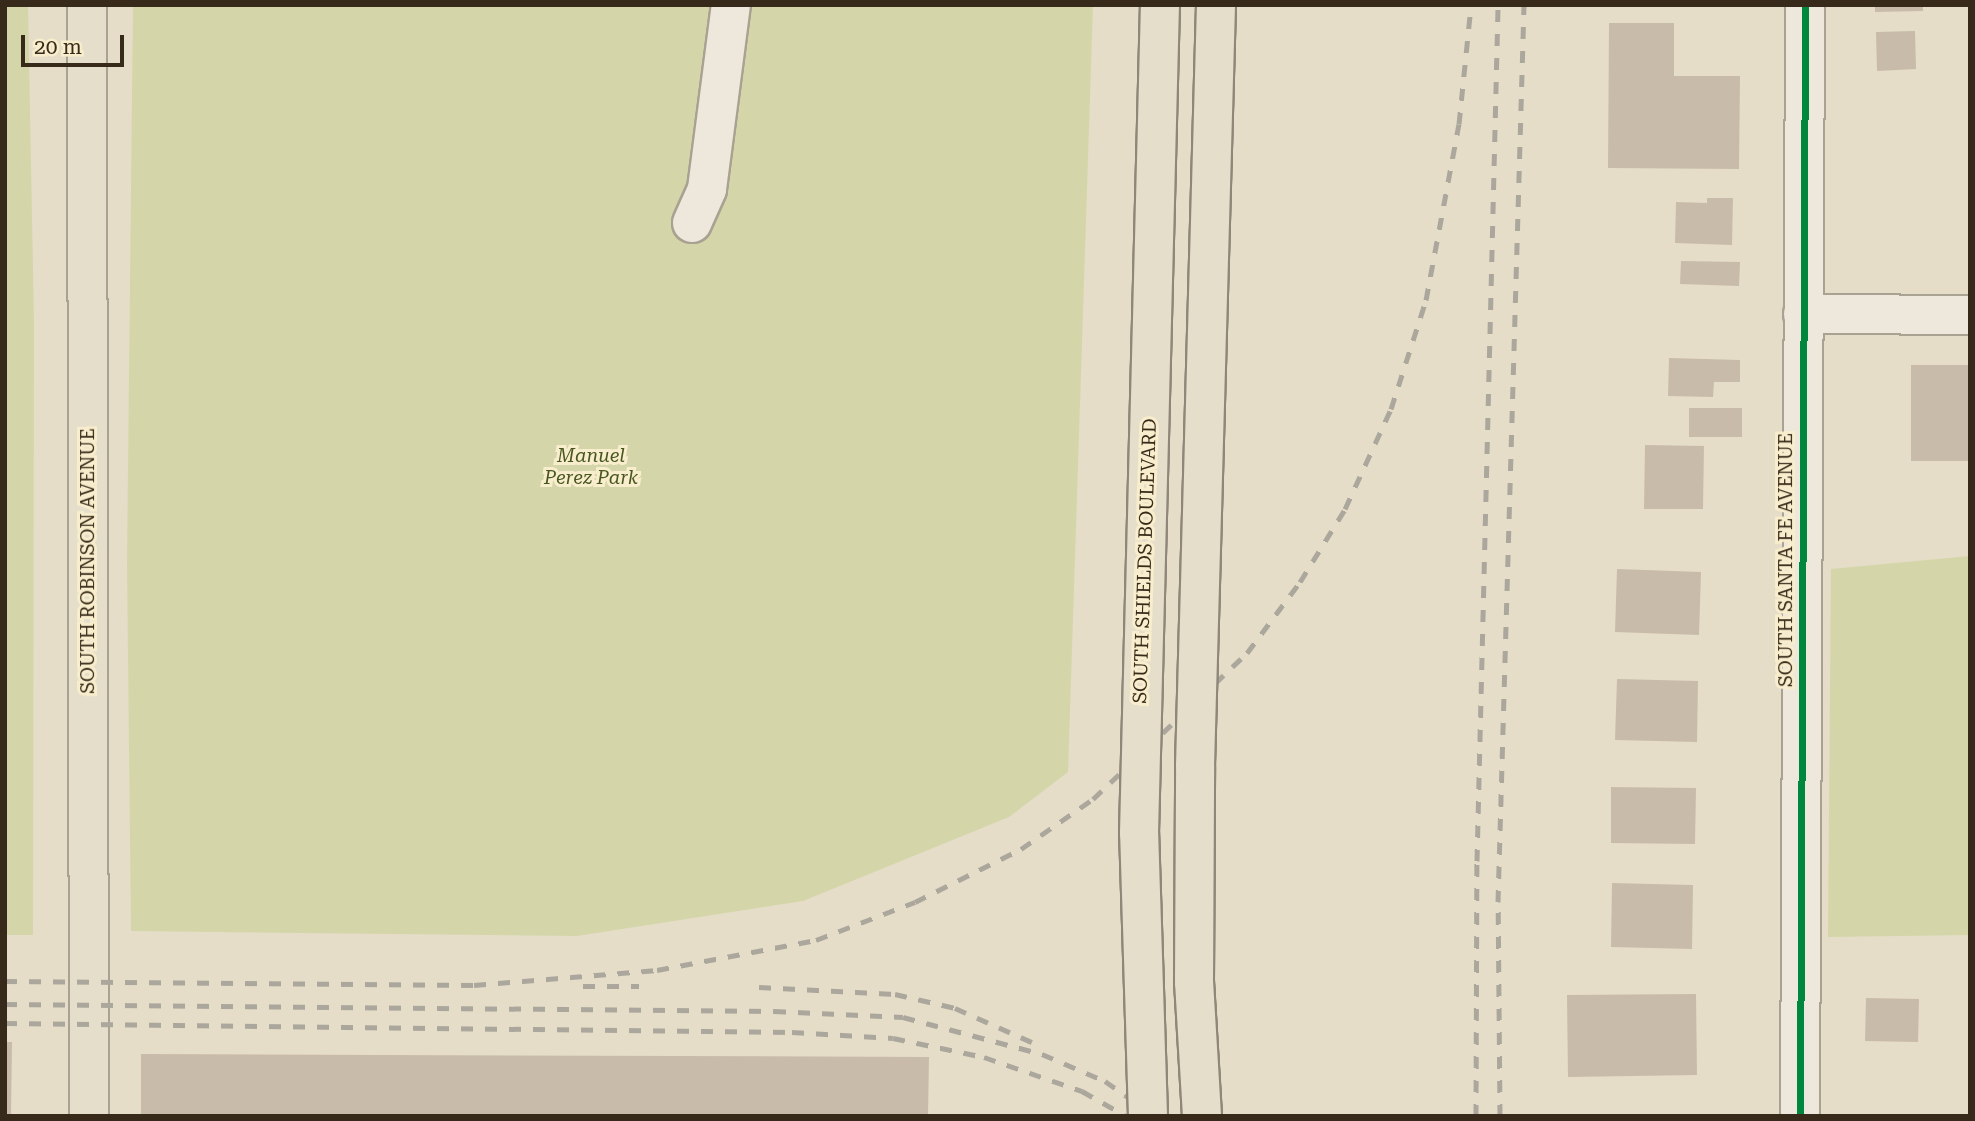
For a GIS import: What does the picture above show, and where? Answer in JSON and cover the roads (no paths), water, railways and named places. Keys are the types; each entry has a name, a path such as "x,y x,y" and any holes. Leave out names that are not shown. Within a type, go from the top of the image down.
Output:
{"main road":[{"name":"SOUTH ROBINSON AVENUE","path":"87,5 89,1116"},
{"name":"SOUTH SHIELDS BOULEVARD","path":"1148,1116 1139,833 1160,5"},
{"path":"1202,1116 1194,982 1195,765 1216,5"}],"street":[{"path":"692,223 707,189 731,5"},
{"name":"SOUTH SANTA FE AVENUE","path":"1800,1116 1805,5"},
{"path":"1803,314 1970,315"}],"railway":[{"path":"5,981 474,985 657,970 816,940 915,902 1021,849 1093,799 1247,653 1300,582 1345,509 1391,409 1426,300 1459,124 1471,5"},
{"path":"1476,1116 1477,861 1498,5"},
{"path":"1500,1116 1498,902 1524,5"},
{"path":"583,986 639,986"},
{"path":"759,987 895,994 955,1008 1034,1043"},
{"path":"5,1004 774,1011 903,1017 1042,1054 1105,1081 1155,1116"},
{"path":"5,1023 792,1032 893,1038 984,1057 1082,1091 1126,1116"}],"park label":[{"name":"Manuel Perez Park","path":"591,467"}]}
